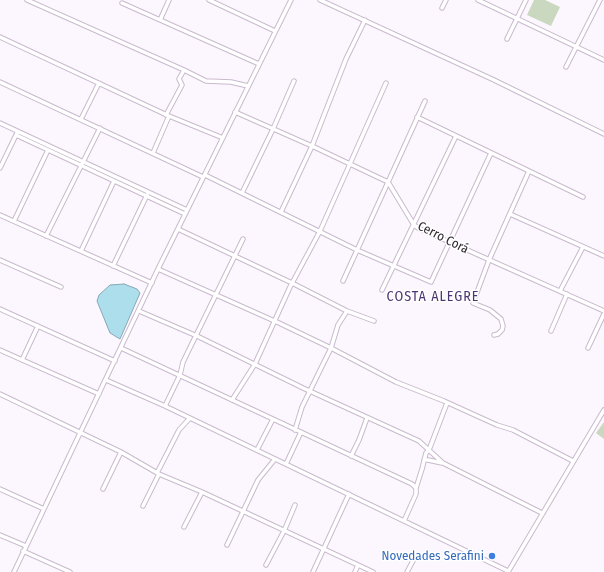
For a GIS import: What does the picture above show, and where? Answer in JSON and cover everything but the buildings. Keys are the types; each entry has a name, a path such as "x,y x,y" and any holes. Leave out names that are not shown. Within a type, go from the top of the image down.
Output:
{"street":[{"path":"27,0 206,81 231,82 248,86"},
{"path":"160,20 169,0"},
{"path":"209,0 275,31"},
{"path":"14,572 158,269 291,0"},
{"path":"320,0 494,80 604,134"},
{"path":"442,8 446,0"},
{"path":"478,0 604,60"},
{"path":"506,39 526,0"},
{"path":"566,67 602,0"},
{"path":"122,3 259,64"},
{"path":"281,212 312,146 346,58 365,20"},
{"path":"0,36 168,116 222,138"},
{"path":"153,153 182,85 179,79 184,70"},
{"path":"242,193 294,81"},
{"path":"0,82 242,193 357,250 432,282 491,153"},
{"path":"81,119 99,83"},
{"path":"232,400 255,364 292,283 320,231 386,83"},
{"path":"343,281 425,100"},
{"path":"235,112 388,182"},
{"path":"417,117 583,197"},
{"path":"0,123 48,150 82,163 114,181 185,214"},
{"path":"46,236 100,128"},
{"path":"17,133 187,210"},
{"path":"0,168 17,133"},
{"path":"382,290 456,136"},
{"path":"14,222 48,150"},
{"path":"494,335 498,334 502,330 502,319 490,310 473,303 489,260 529,171"},
{"path":"81,251 114,181"},
{"name":"Cerro Corá","path":"388,182 414,225 418,228 604,311"},
{"path":"113,266 148,192"},
{"path":"510,214 604,256"},
{"path":"0,215 152,283"},
{"path":"178,229 347,311 374,321"},
{"path":"166,406 180,376 183,362 243,239"},
{"path":"560,291 582,246"},
{"path":"0,260 61,287"},
{"path":"158,269 331,348 396,382 497,425 513,430 573,462"},
{"path":"551,331 567,294"},
{"path":"0,309 115,361"},
{"path":"139,311 197,336 310,392 420,441 443,463"},
{"path":"295,430 300,412 331,348 338,325 347,311"},
{"path":"588,348 604,314"},
{"path":"22,360 38,326"},
{"path":"121,348 412,484 416,488"},
{"path":"0,350 99,394"},
{"path":"106,380 166,406 404,520 508,572 604,410"},
{"path":"0,394 121,452 158,473 373,572"},
{"path":"404,520 416,494 416,488 426,453 429,450 447,403"},
{"path":"142,506 179,430 190,418"},
{"path":"351,456 367,418"},
{"path":"257,450 273,419"},
{"path":"286,464 301,432"},
{"path":"103,489 121,452"},
{"path":"227,545 258,480 275,459"},
{"path":"424,460 443,463 542,513"},
{"path":"0,489 44,509"},
{"path":"184,527 202,492"},
{"path":"313,572 349,494"},
{"path":"266,565 284,531 295,505"},
{"path":"0,535 26,546"},
{"path":"23,551 70,572"},
{"path":"407,572 415,557"},
{"path":"355,572 358,566"}],"green space":[{"path":"534,0 545,0 560,7 551,26 527,15"},
{"path":"604,422 604,439 596,433"}],"water":[{"path":"124,284 137,289 140,293 120,339 110,333 97,301 99,295 110,285"}],"place":[{"name":"Novedades Serafini","path":"492,556"}],"district":[{"name":"COSTA ALEGRE","path":"433,297"}]}
